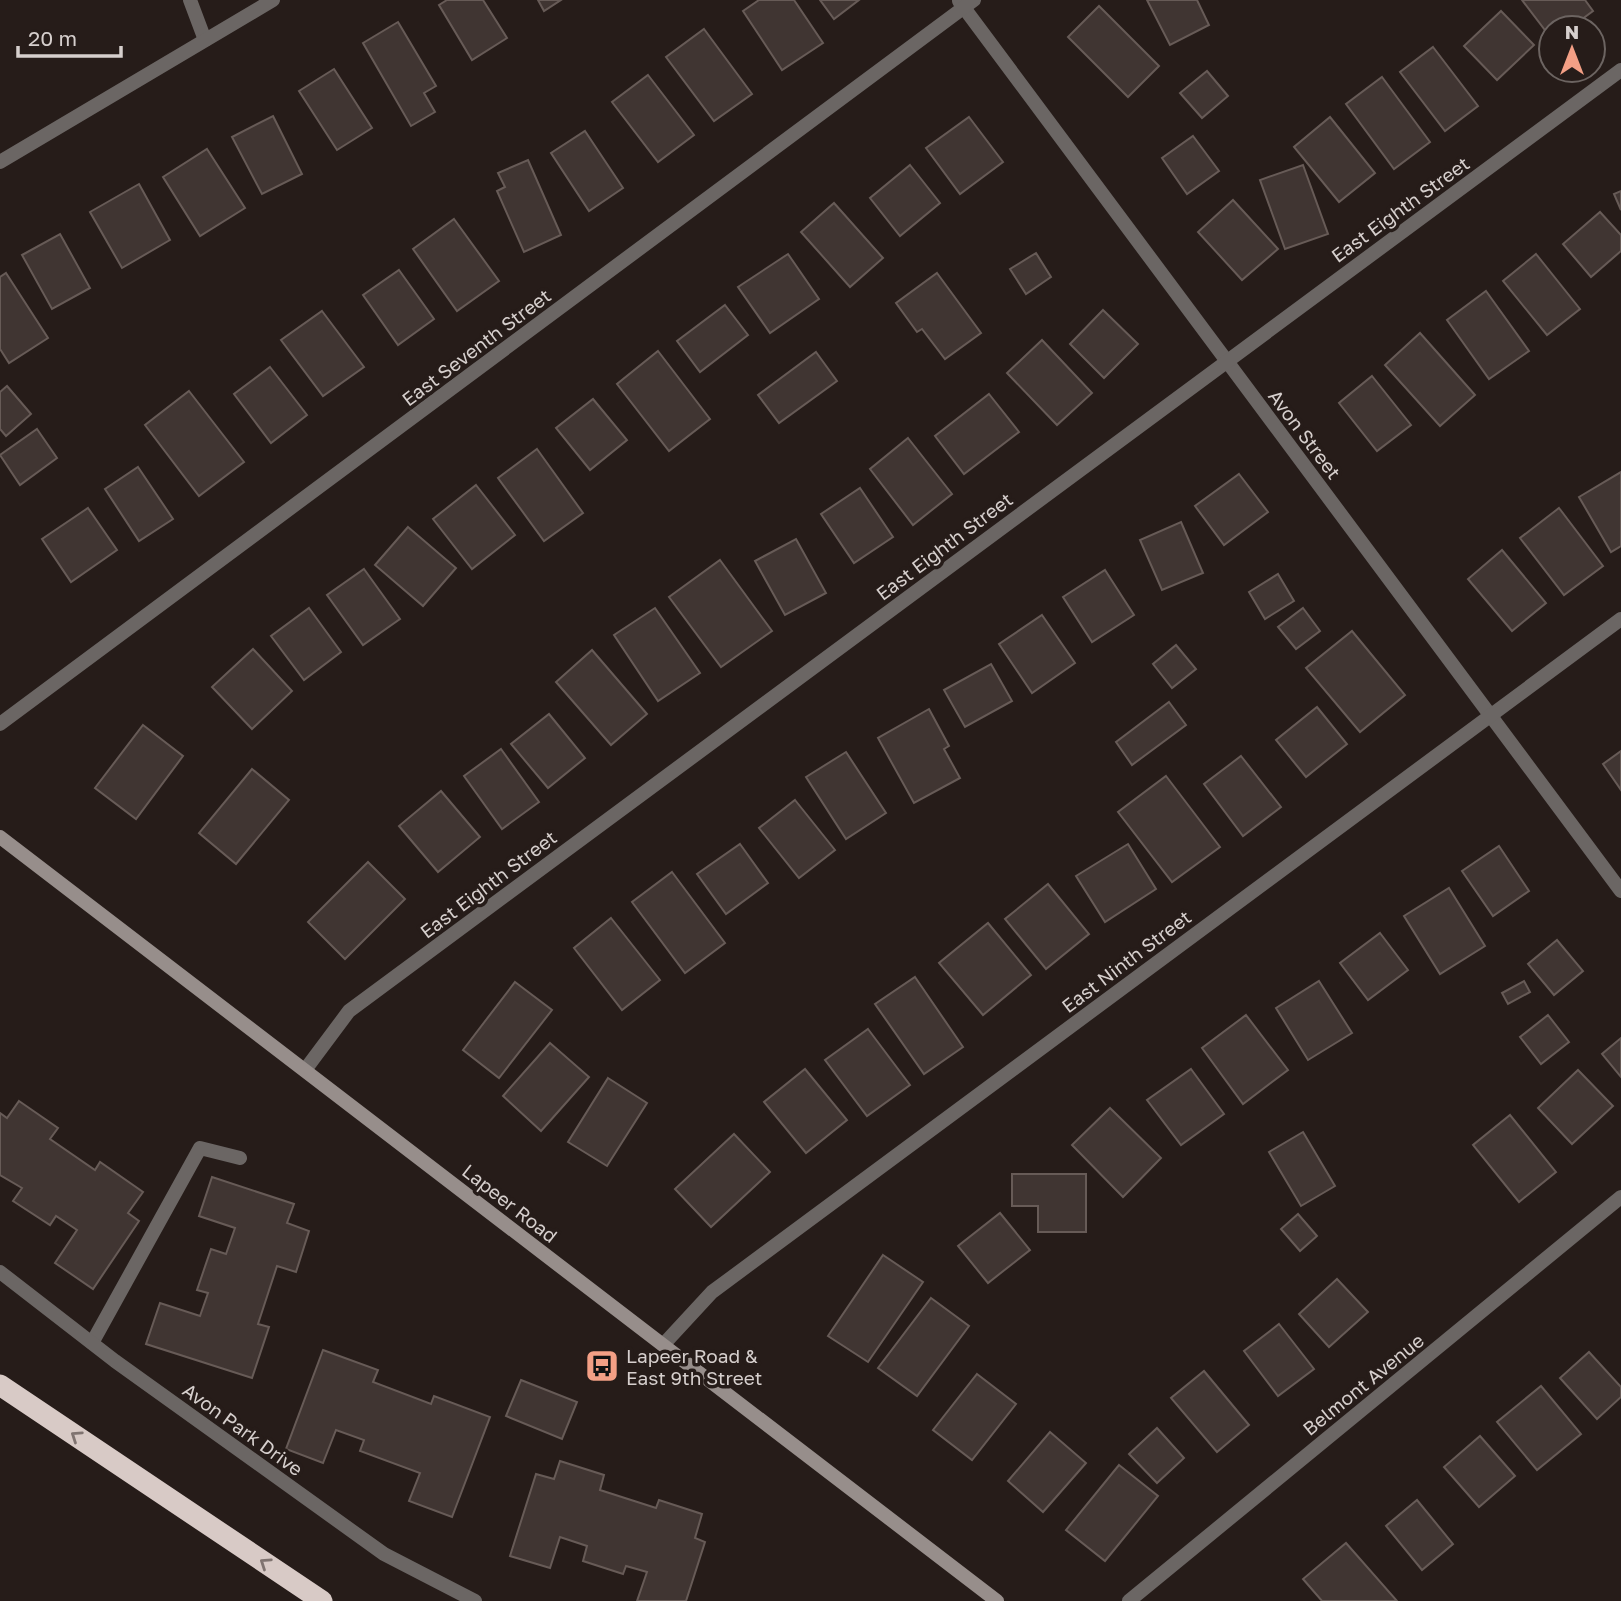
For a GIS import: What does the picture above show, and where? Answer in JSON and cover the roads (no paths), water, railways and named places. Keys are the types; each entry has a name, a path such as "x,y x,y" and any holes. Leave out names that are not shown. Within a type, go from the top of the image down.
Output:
{"highway":[{"path":"0,1385 321,1601"}],"main road":[{"name":"Lapeer Road","path":"0,837 997,1601"}],"street":[{"path":"190,0 205,40"},
{"path":"0,162 273,0"},
{"name":"Avon Street","path":"966,3 1226,361 1621,891"},
{"name":"East Seventh Street","path":"0,724 966,3"},
{"name":"East Eighth Street","path":"305,1070 349,1011 1621,70"},
{"name":"East Ninth Street","path":"663,1345 712,1292 1621,620"},
{"path":"92,1343 201,1148 240,1158"},
{"name":"Belmont Avenue","path":"1129,1601 1621,1197"},
{"name":"Avon Park Drive","path":"0,1272 92,1343 384,1554 475,1601"}],"place":[{"name":"Lapeer Road & East 9th Street","path":"602,1366"}]}
